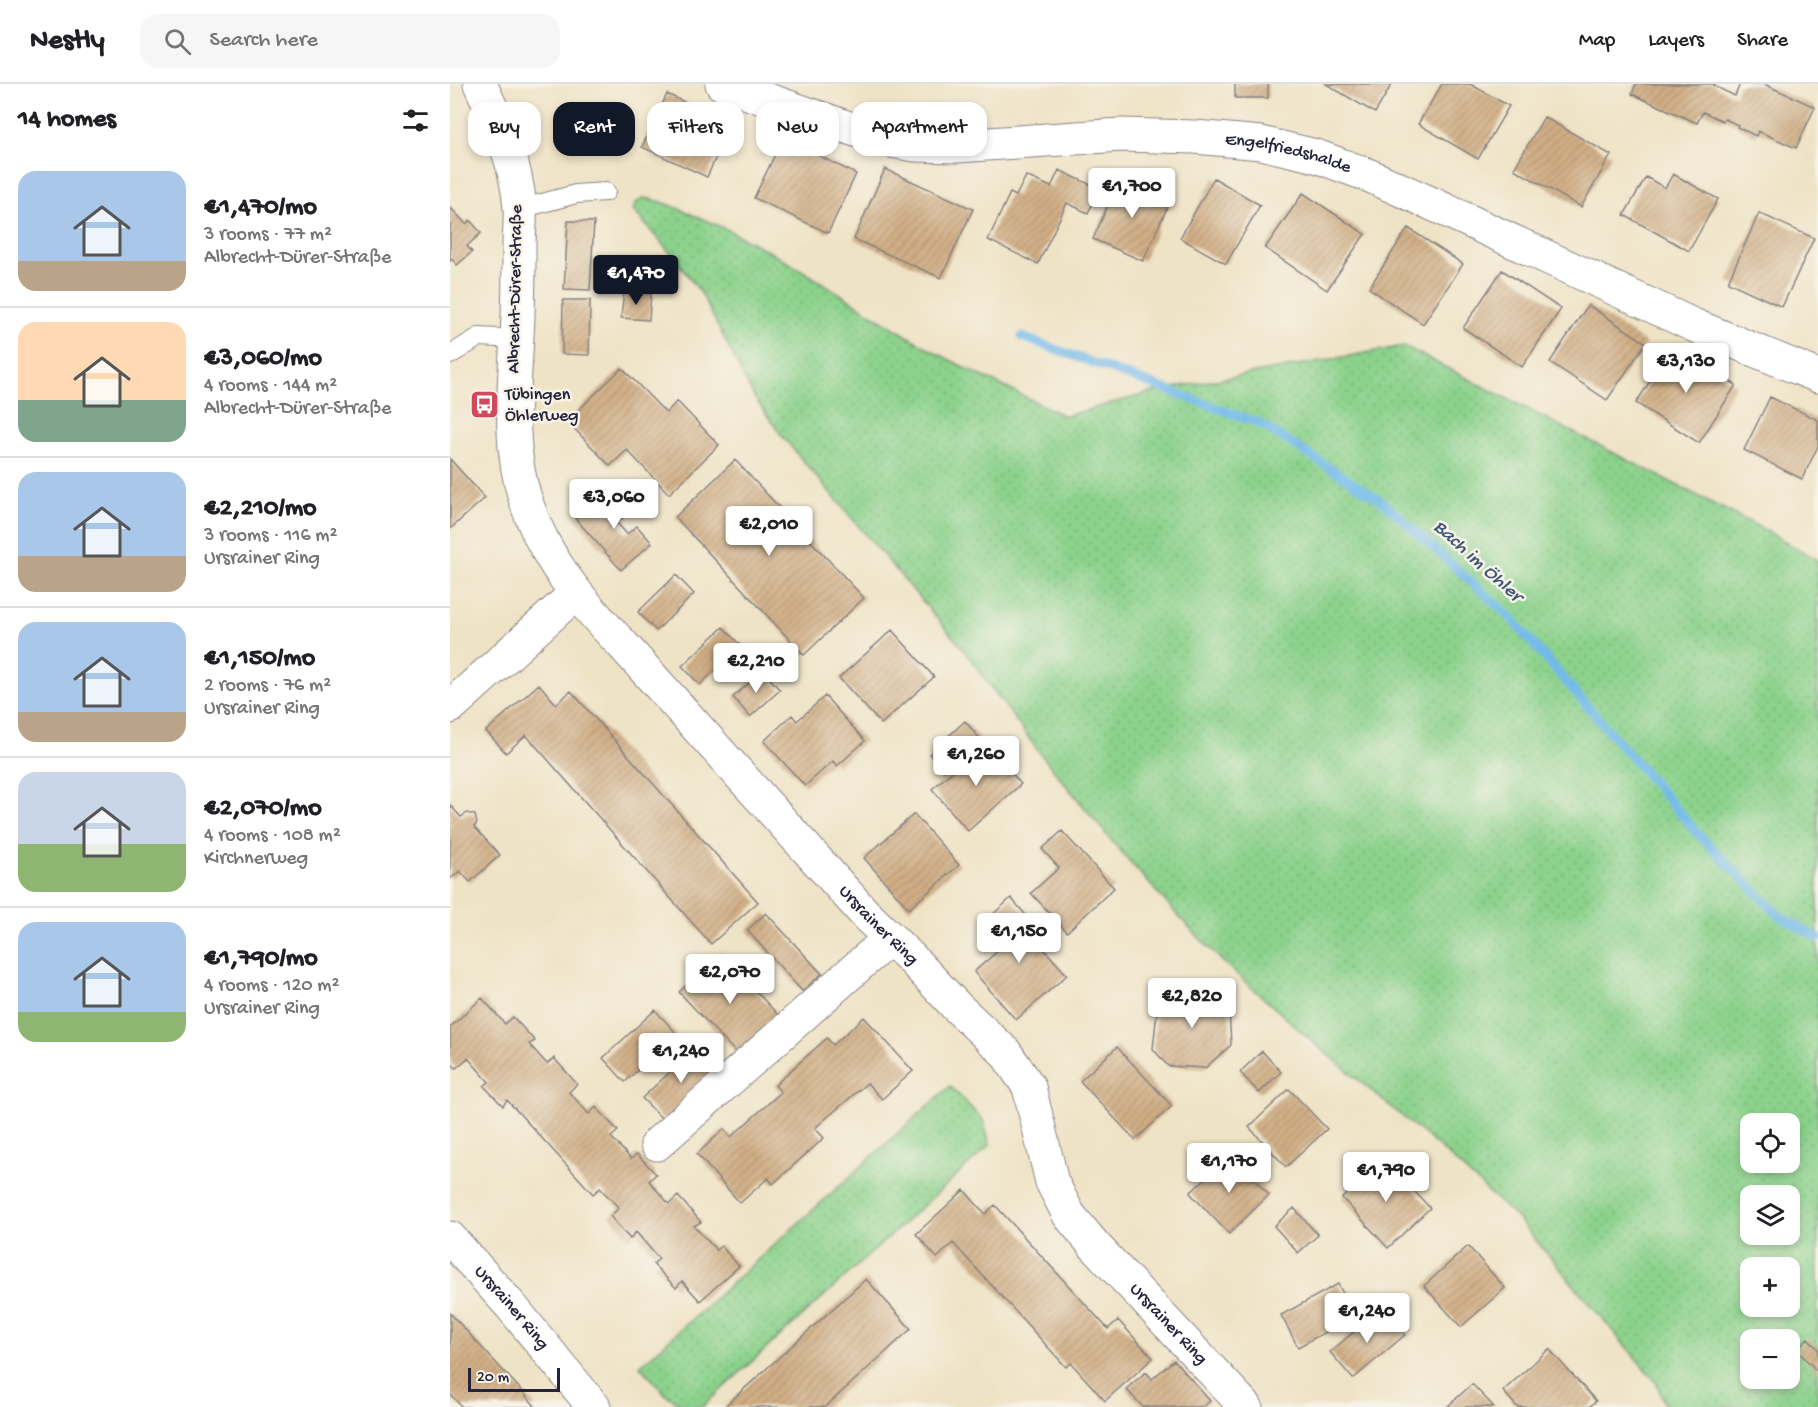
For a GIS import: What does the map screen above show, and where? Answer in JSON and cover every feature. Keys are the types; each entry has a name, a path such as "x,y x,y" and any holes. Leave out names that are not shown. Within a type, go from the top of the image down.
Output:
{"street":[{"name":"Albrecht-Dürer-Straße","path":"480,84 506,144 520,209 513,429 517,469 525,499 551,560 575,594"},
{"name":"Engelfriedshalde","path":"722,84 884,140 915,145 957,146 1121,135 1260,143 1316,156 1368,175 1711,333 1818,376"},
{"path":"450,707 575,594"},
{"name":"Ursrainer Ring","path":"575,594 867,916 1005,1052 1029,1087 1052,1182 1063,1205 1075,1222 1240,1405"},
{"path":"657,1144 890,938"},
{"name":"Ursrainer Ring","path":"450,1238 511,1306 594,1407"}],"lane":[{"path":"520,209 576,194 606,192"},
{"path":"450,355 479,337 517,339"}],"green space":[{"path":"643,198 673,206 720,227 805,272 932,351 1065,416 1160,390 1404,346 1765,530 1818,560 1818,1407 1666,1407 1656,1382 1517,1218 1439,1147 1314,1043 1224,963 1180,918 1116,846 1039,752 963,649 782,436 754,397 701,293 633,210 636,203"},
{"path":"950,1086 983,1120 990,1145 702,1407 686,1407 666,1395 640,1366"}],"building":[{"path":"1235,84 1268,84 1268,98 1235,98"},
{"path":"1326,84 1392,84 1375,113"},
{"path":"1442,84 1470,84 1509,106 1478,159 1418,124"},
{"path":"1636,84 1715,84 1714,86 1735,96 1740,84 1764,84 1815,107 1796,148 1758,131 1756,136 1725,119 1723,121 1703,112 1697,123 1632,94"},
{"path":"667,94 684,102 663,102"},
{"path":"1544,117 1611,155 1581,207 1514,169"},
{"path":"647,136 647,149 642,147"},
{"path":"662,156 717,156 707,177"},
{"path":"774,156 820,156 856,174 828,233 754,198"},
{"path":"885,169 973,209 941,278 854,239"},
{"path":"1059,170 1100,189 1088,213 1067,203 1038,264 988,240 1010,193 1016,196 1026,176 1051,187"},
{"path":"1673,174 1718,199 1689,251 1624,215 1646,177 1665,188"},
{"path":"1121,176 1171,199 1143,261 1093,239"},
{"path":"1214,178 1260,205 1226,264 1180,238"},
{"path":"1303,193 1365,234 1327,290 1265,248"},
{"path":"450,207 466,224 470,220 481,233 467,246 472,252 457,265 452,259 450,261"},
{"path":"1759,213 1814,238 1782,307 1728,282"},
{"path":"568,221 594,222 590,290 564,289"},
{"path":"1408,228 1463,264 1423,324 1369,288"},
{"path":"1502,270 1561,309 1522,367 1463,328"},
{"path":"624,291 651,294 649,320 621,318"},
{"path":"563,300 590,300 589,355 562,354"},
{"path":"1588,305 1646,343 1607,400 1550,362"},
{"path":"1673,345 1736,385 1699,443 1636,403"},
{"path":"622,368 666,413 677,401 719,445 669,494 627,450 610,466 567,421"},
{"path":"1770,397 1818,420 1818,446 1802,479 1744,450"},
{"path":"450,459 485,498 450,529"},
{"path":"735,460 864,598 804,655 675,517"},
{"path":"620,492 634,507 617,523 627,534 637,526 652,543 621,570 575,518 598,498 604,505"},
{"path":"676,575 694,594 656,631 638,612"},
{"path":"723,627 741,646 700,685 682,666"},
{"path":"892,630 934,677 881,724 839,678"},
{"path":"763,671 780,690 750,717 733,697"},
{"path":"539,684 556,704 571,691 758,902 711,944 526,735 506,753 486,731"},
{"path":"825,696 865,741 837,766 833,761 805,786 764,741 792,715 797,721"},
{"path":"965,721 980,739 944,771 929,754"},
{"path":"985,743 1021,784 968,831 932,789"},
{"path":"450,805 461,817 467,813 475,815 477,823 474,827 500,855 470,882 460,871 450,879"},
{"path":"914,814 959,865 909,909 864,858"},
{"path":"1062,831 1114,888 1067,932 1031,893 1059,868 1042,849"},
{"path":"1011,898 1032,922 1025,928 1067,975 1016,1020 974,972 1010,940 990,917"},
{"path":"766,913 822,974 802,991 747,930"},
{"path":"721,954 780,1017 739,1056 679,992"},
{"path":"1179,990 1212,990 1229,1009 1231,1045 1205,1068 1168,1066 1153,1049 1157,1011"},
{"path":"482,998 505,1024 513,1017 535,1041 529,1044 547,1064 554,1058 577,1084 569,1092 589,1114 596,1107 618,1131 611,1137 631,1159 637,1154 656,1174 649,1181 669,1204 678,1196 701,1222 694,1226 716,1250 721,1246 739,1266 700,1301 682,1281 676,1288 653,1264 659,1259 636,1232 630,1239 610,1216 619,1208 600,1188 593,1194 507,1100 503,1106 484,1086 489,1082 468,1058 456,1068 450,1062 450,1027"},
{"path":"655,1010 677,1034 625,1082 603,1058"},
{"path":"864,1017 913,1071 882,1099 867,1083 815,1128 824,1138 773,1184 768,1178 740,1203 697,1154 724,1129 731,1137 781,1092 775,1085 800,1062 827,1038 833,1045"},
{"path":"698,1046 719,1070 664,1121 642,1098"},
{"path":"1117,1047 1172,1106 1135,1140 1080,1081"},
{"path":"1262,1051 1281,1072 1259,1093 1240,1072"},
{"path":"1289,1089 1327,1129 1286,1167 1249,1127"},
{"path":"1230,1155 1269,1195 1229,1234 1190,1193"},
{"path":"1384,1159 1430,1208 1388,1248 1342,1198"},
{"path":"964,1190 985,1214 995,1205 1108,1329 1118,1320 1153,1358 1105,1401 1071,1363 1066,1367 953,1243 937,1258 916,1234"},
{"path":"1294,1208 1318,1235 1298,1253 1274,1226"},
{"path":"1468,1246 1505,1288 1461,1327 1424,1286"},
{"path":"866,1279 911,1329 845,1389 825,1407 724,1407"},
{"path":"1338,1284 1355,1316 1298,1347 1281,1315"},
{"path":"1382,1308 1405,1335 1353,1379 1330,1352"},
{"path":"450,1313 536,1407 462,1407 450,1394"},
{"path":"1808,1338 1818,1349 1818,1372 1800,1353 1800,1345"},
{"path":"1549,1349 1596,1401 1589,1407 1517,1407 1503,1391"},
{"path":"1174,1360 1210,1401 1203,1407 1143,1407 1126,1389 1146,1372 1152,1379"},
{"path":"1472,1384 1494,1407 1447,1407"}],"waterway":[{"name":"Bach im Öhler","path":"1022,337 1261,424 1383,502 1510,617 1698,834 1780,916 1818,938"}],"place":[{"name":"Tübingen Öhlerweg","path":"484,405"}]}
